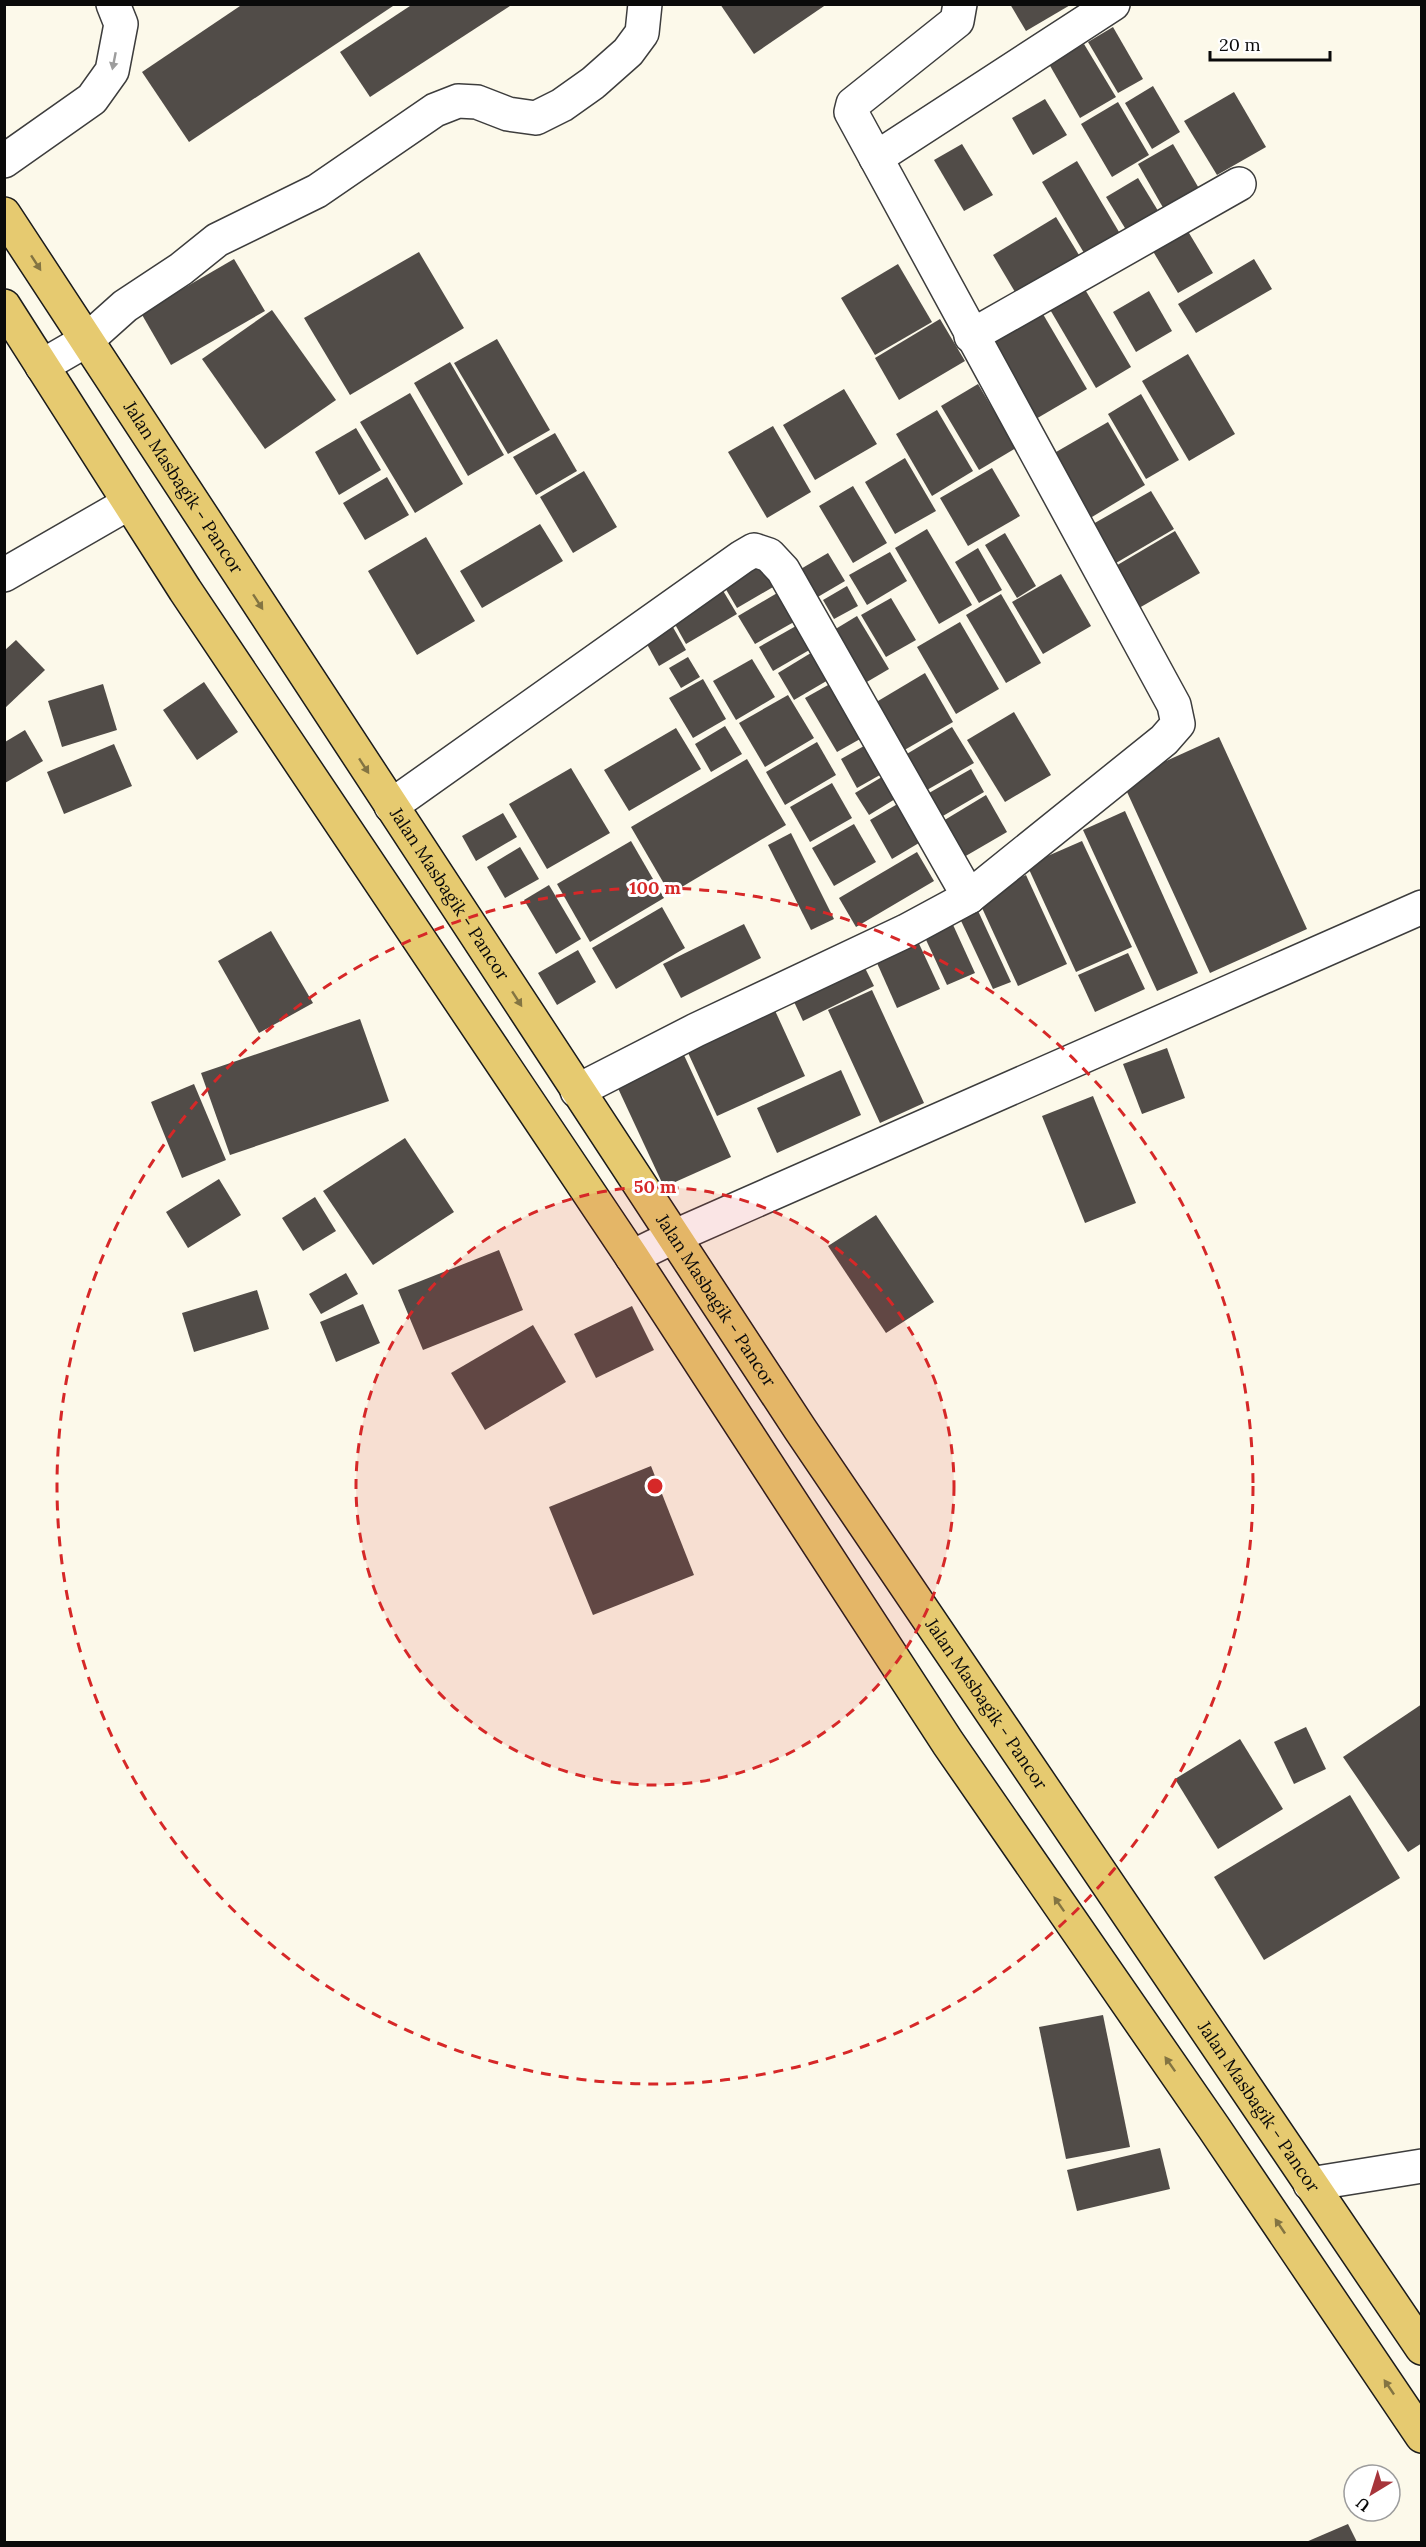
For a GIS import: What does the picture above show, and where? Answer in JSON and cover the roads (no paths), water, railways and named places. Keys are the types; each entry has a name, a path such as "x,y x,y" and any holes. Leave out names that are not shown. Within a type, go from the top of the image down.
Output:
{"main road":[{"name":"Jalan Masbagik - Pancor","path":"4,214 800,1430 1422,2348"},
{"path":"4,306 129,503 632,1257 948,1743 1422,2436"},
{"path":"1118,1989 1161,1962"}],"street":[{"path":"4,161 92,99 112,71 120,24 113,4"},
{"path":"42,366 87,340 125,306 181,269 218,240 317,191 435,110 458,101 477,102 508,114 536,118 562,105 593,83 628,52 642,33 645,4"},
{"path":"577,1091 696,1030 906,931 969,897 1164,740 1178,724 1174,705 851,112 853,104 957,21 960,4"},
{"path":"876,158 1113,4"},
{"path":"971,336 1239,184"},
{"path":"4,575 129,503"},
{"path":"391,806 754,550 769,555 783,570 969,897"},
{"path":"632,1257 1422,907"},
{"path":"1310,2184 1422,2166"}]}
